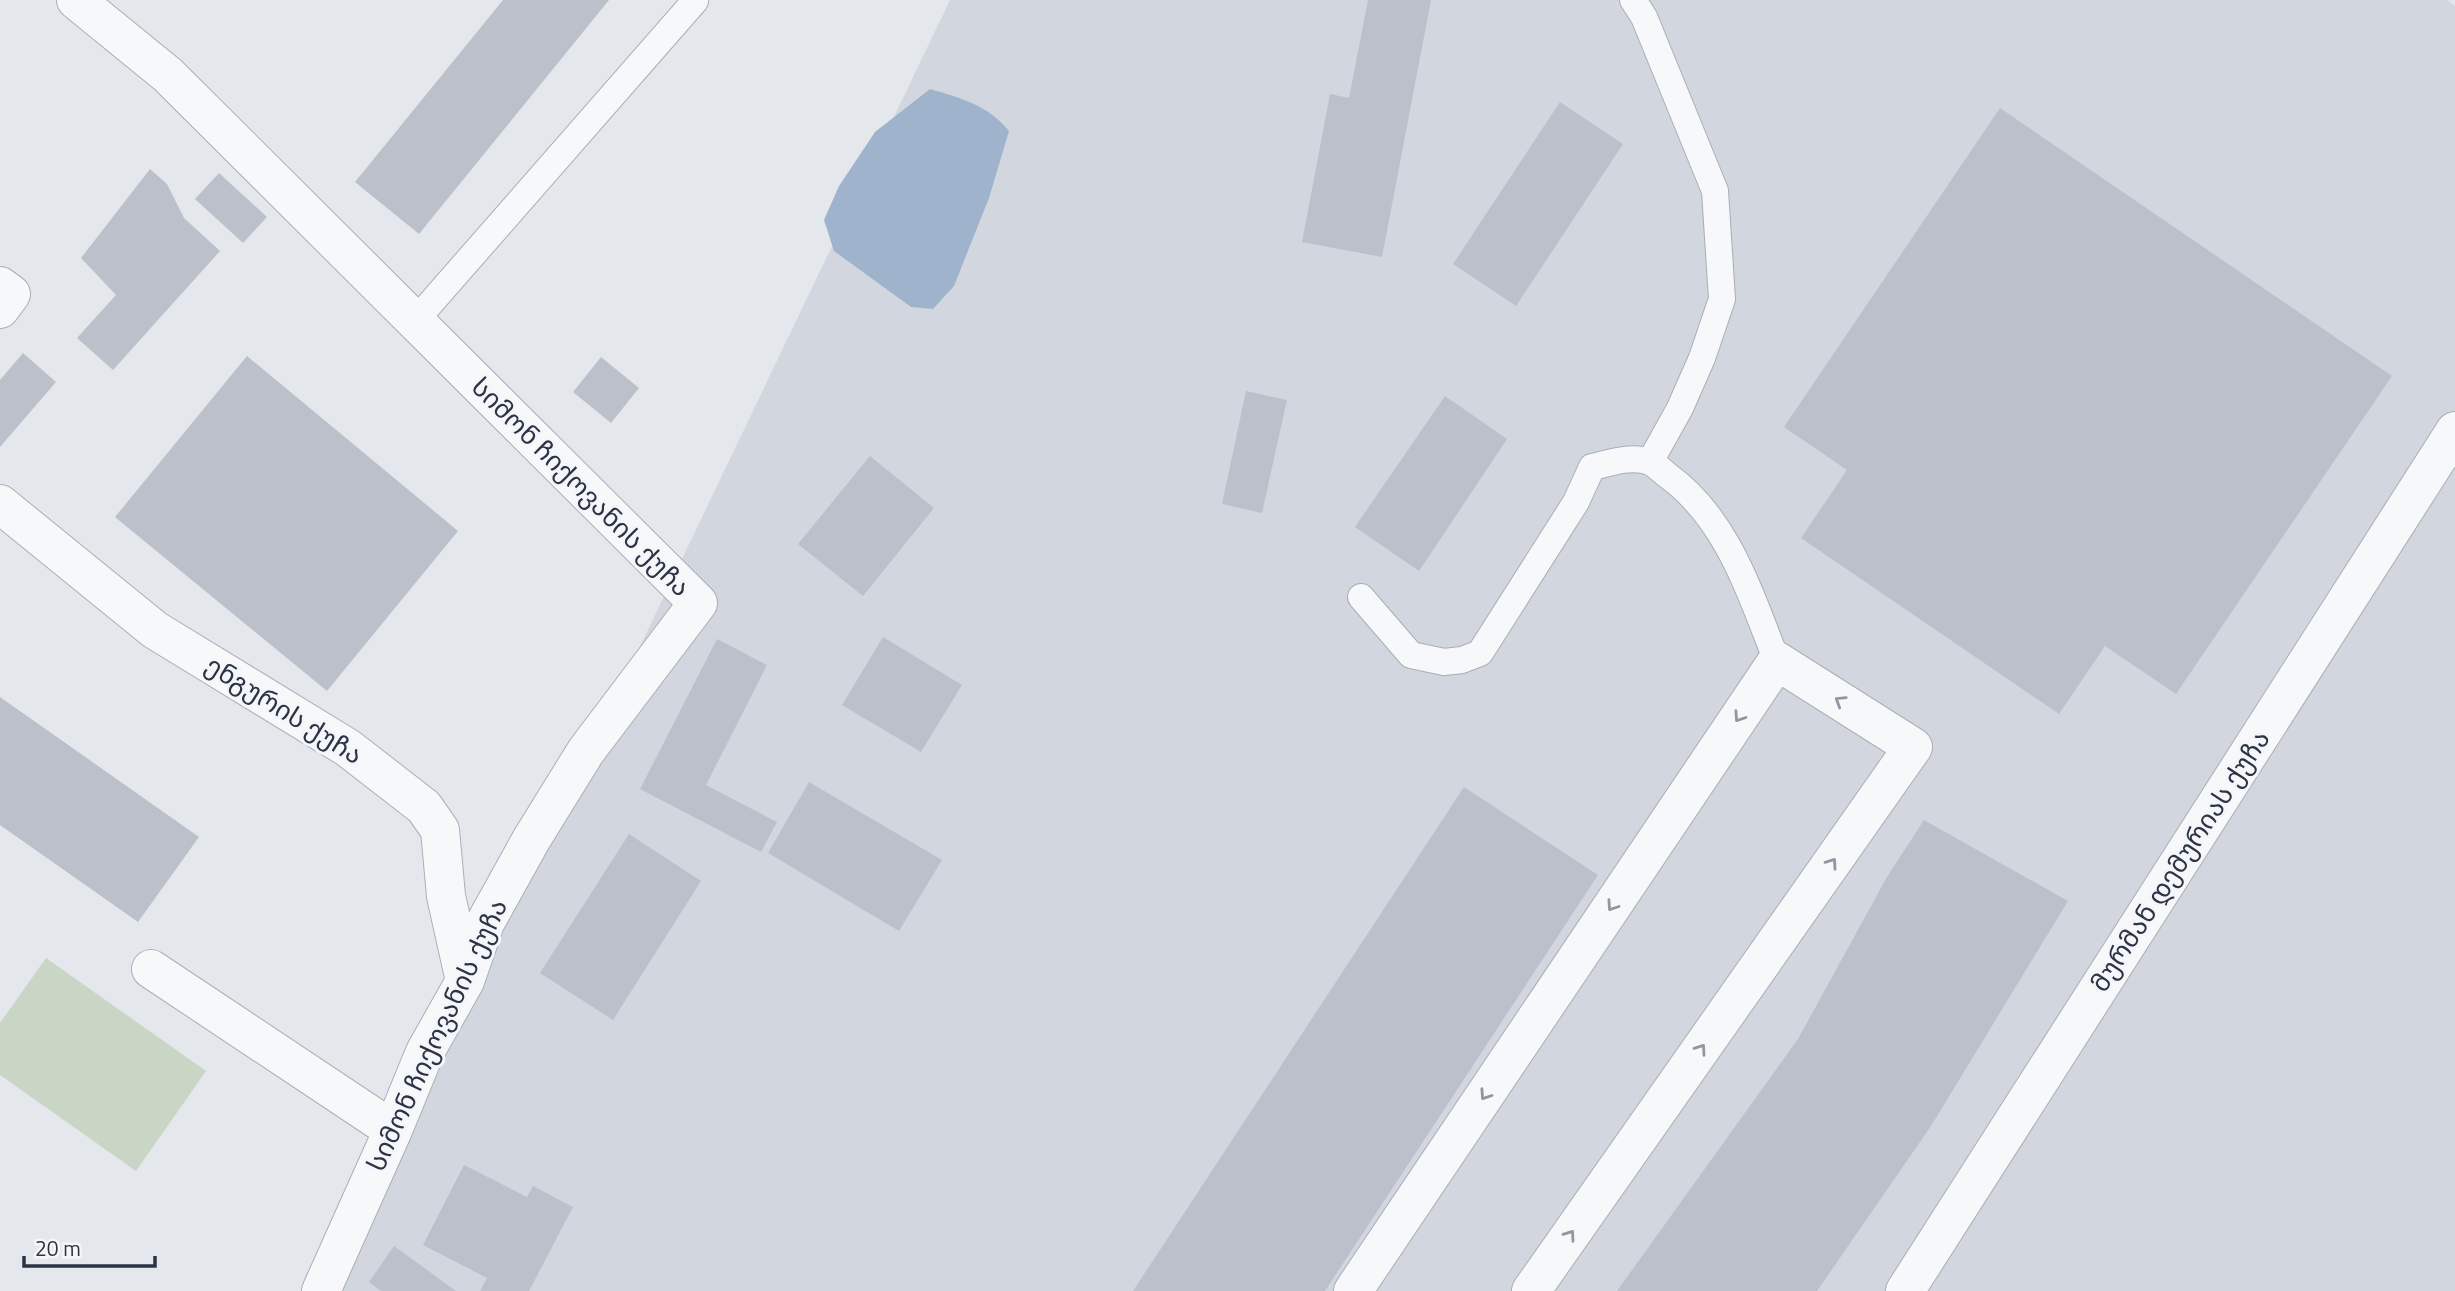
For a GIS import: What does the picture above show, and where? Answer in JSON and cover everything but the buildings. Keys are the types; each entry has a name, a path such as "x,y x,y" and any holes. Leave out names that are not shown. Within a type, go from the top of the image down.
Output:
{"street":[{"name":"სიმონ ჩიქოვანის ქუჩა","path":"76,0 168,75 698,603 586,751 485,923 465,981 425,1052 321,1291"},
{"path":"0,286 11,294 0,309"},
{"name":"მურმან დემურიას ქუჩა","path":"1905,1291 2455,431"},
{"name":"ენგურის ქუჩა","path":"0,504 155,630 348,748 424,807 440,830 446,896 465,981"},
{"path":"1353,1291 1777,661 1913,747 1531,1291"},
{"path":"151,968 393,1130"}],"lane":[{"path":"1633,0 1644,17 1715,191 1722,299 1702,358 1680,408 1650,462"},
{"path":"415,321 695,1"},
{"path":"1362,597 1411,655 1444,662 1462,660 1480,653 1576,502 1592,467 1625,459 1650,462 1683,487 1707,512 1739,565 1777,661"}],"shaded area":[{"path":"950,0 2447,0 2455,6 2455,1291 331,1291"}],"green space":[{"path":"46,958 206,1071 136,1171 0,1075 0,1023"}],"water":[{"path":"930,89 963,99 983,109 1009,131 989,198 954,286 933,309 911,307 834,251 824,220 839,186 875,132"}]}
